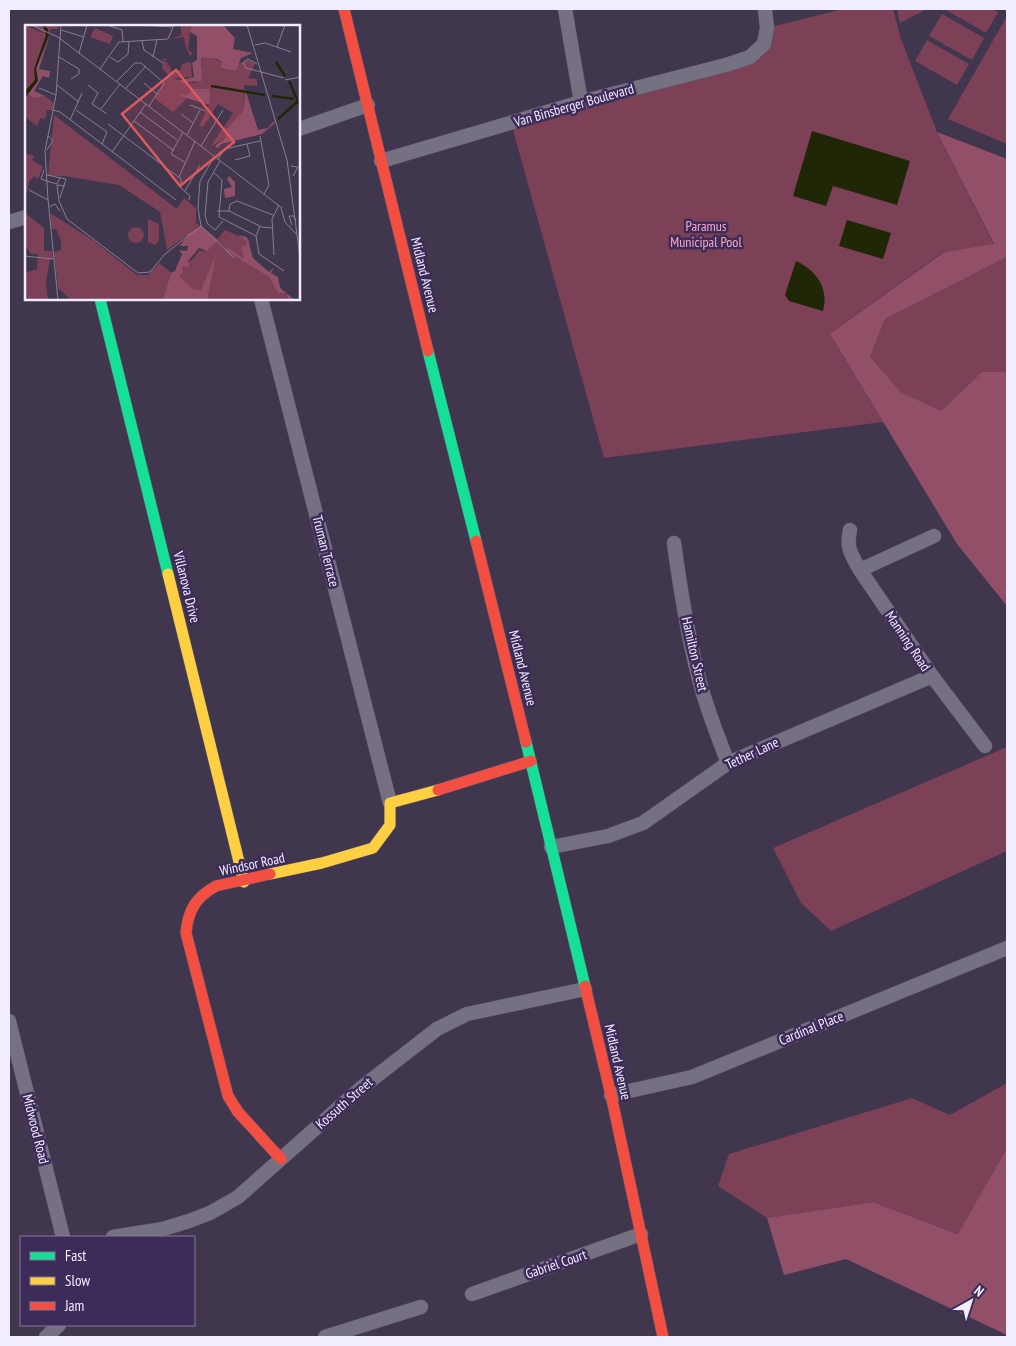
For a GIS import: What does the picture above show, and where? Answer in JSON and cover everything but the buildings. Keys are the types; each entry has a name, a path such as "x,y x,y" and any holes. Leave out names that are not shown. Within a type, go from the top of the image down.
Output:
{"street":[{"name":"Midland Avenue","path":"344,9 531,760 611,1095 663,1337"},
{"path":"565,9 581,102"},
{"name":"Van Binsberger Boulevard","path":"381,161 581,102 726,65 750,57 764,44 767,28 765,9"},
{"path":"300,128 368,105"},
{"path":"9,222 25,217"},
{"name":"Villanova Drive","path":"100,300 244,882"},
{"name":"Truman Terrace","path":"262,300 390,803"},
{"name":"Manning Road","path":"850,530 847,542 860,570 932,676 985,746"},
{"path":"860,570 934,536"},
{"name":"Hamilton Street","path":"674,543 698,675 712,722 728,763"},
{"name":"Tether Lane","path":"551,847 608,836 644,824 728,763 932,676"},
{"path":"390,803 531,760"},
{"name":"Windsor Road","path":"281,1158 238,1112 228,1096 186,932 190,909 196,899 216,886 244,882 322,863 373,848 390,825 390,803"},
{"name":"Cardinal Place","path":"611,1095 692,1077 1007,948"},
{"name":"Kossuth Street","path":"119,1236 163,1229 189,1221 210,1213 238,1197 361,1088 437,1029 467,1014 585,989"},
{"name":"Midwood Road","path":"9,1021 63,1236"},
{"name":"Gabriel Court","path":"472,1294 641,1234"},
{"path":"325,1337 421,1307"},
{"path":"46,1337 57,1326"}],"green space":[{"name":"Paramus Municipal Pool","path":"843,9 893,9 901,39 937,132 994,245 943,252 830,334 883,422 604,458 511,123 750,57 767,28"},
{"path":"897,9 927,9 900,23"},
{"path":"944,9 992,9 998,12 986,33"},
{"path":"942,14 984,38 972,60 929,36"},
{"path":"1007,16 1007,144 948,119"},
{"path":"927,40 969,64 957,85 915,61"},
{"path":"1007,257 1007,372 982,372 941,411 901,392 870,357 885,319"},
{"path":"1007,747 1007,851 831,931 801,903 773,848"},
{"path":"1007,1083 1007,1148 959,1234 873,1202 767,1218 718,1186 729,1154 912,1098 950,1115"}],"shaded area":[{"path":"812,131 910,161 897,205 833,186 826,206 793,196"},
{"path":"937,132 1007,159 1007,257 885,319 870,357 901,392 941,411 982,372 1007,372 1007,606 957,544 830,334 944,252 994,244"},
{"path":"847,220 891,233 883,259 839,246"},
{"path":"796,261 810,270 820,281 824,295 823,311 789,301 785,295"},
{"path":"1007,1148 1007,1335 846,1259 784,1275 767,1218 873,1202 958,1234"}],"traffic: fast":[{"path":"100,300 168,574"},
{"path":"428,351 476,541"},
{"path":"526,742 585,986"}],"traffic: slow":[{"path":"168,574 244,882"},
{"path":"270,874 322,863 373,848 390,825 390,803 438,790"}],"traffic: jam":[{"path":"344,9 428,351"},
{"path":"476,541 526,742"},
{"path":"438,790 531,761"},
{"path":"270,874 216,886 209,890 194,905 186,933 228,1096 238,1112 281,1159"},
{"path":"585,986 611,1095 663,1337"}]}
